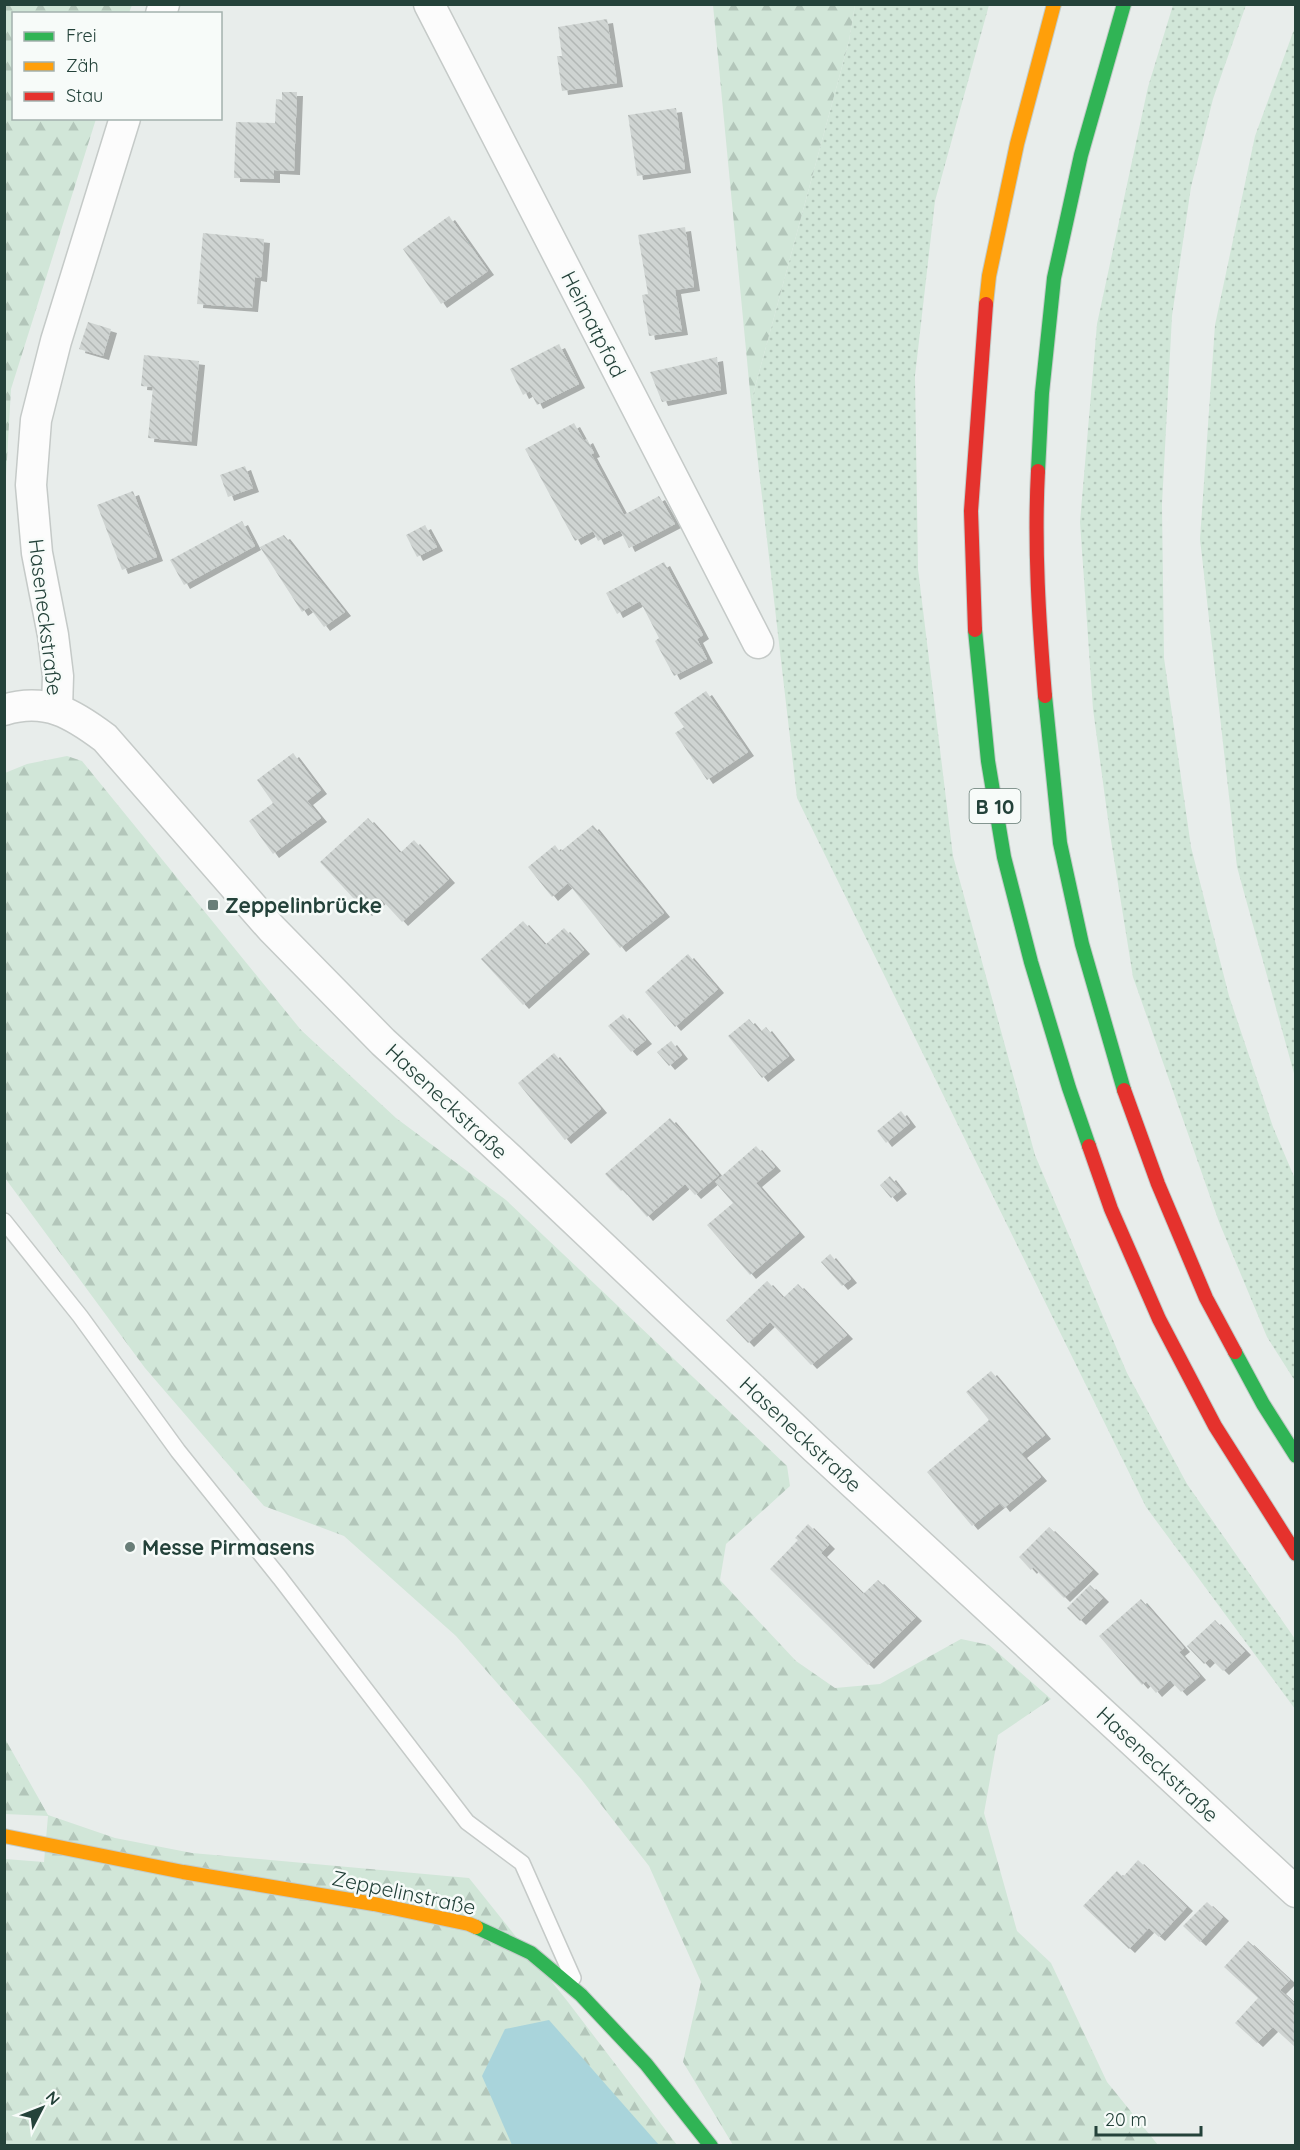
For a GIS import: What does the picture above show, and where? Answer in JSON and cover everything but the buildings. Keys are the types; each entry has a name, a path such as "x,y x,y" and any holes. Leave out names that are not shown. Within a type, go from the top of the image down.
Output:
{"main road":[{"name":"B 10","path":"1054,4 1017,144 989,276 979,383 971,511 975,647 988,761 1004,857 1031,962 1069,1088 1111,1209 1159,1318 1215,1426 1296,1554"},
{"path":"1124,4 1081,155 1054,278 1042,393 1036,502 1039,624 1060,843 1082,944 1116,1066 1154,1173 1206,1298 1263,1404 1296,1456"},
{"name":"Zeppelinstraße","path":"4,1836 183,1872 374,1904 469,1924 531,1953 581,1995 646,2064 711,2145"}],"street":[{"name":"Heimatpfad","path":"429,4 758,643"},
{"name":"Haseneckstraße","path":"124,120 56,340 36,420 31,485 37,553 53,635 58,676 57,709 81,720 105,738 271,928 383,1042 815,1448 1296,1892"},
{"path":"4,710 36,705 57,709"}],"lane":[{"path":"4,1221 80,1316 177,1451 280,1578 467,1822 522,1863 581,1995"}],"green space":[{"path":"5,4 132,5 129,12 12,12 12,120 96,120 11,389 5,494"},
{"path":"713,5 855,5 849,41 751,402"},
{"path":"855,5 989,5 935,201 915,376 918,569 953,856 1035,1155 1127,1373 1187,1484 1295,1639 1295,1709 1146,1507 797,798 751,402 849,41"},
{"path":"1173,5 1246,5 1213,99 1191,187 1172,316 1162,504 1164,658 1191,847 1229,996 1273,1127 1295,1179 1295,1381 1267,1337 1219,1222 1133,977 1093,709 1080,522 1097,324 1148,87"},
{"path":"1295,27 1295,1077 1237,867 1200,539 1215,325 1255,136"},
{"path":"67,756 82,761 301,1030 396,1118 506,1200 787,1466 790,1486 726,1544 720,1580 796,1661 835,1688 880,1684 961,1639 989,1645 1051,1699 998,1735 984,1813 1017,1931 1051,1963 1107,2082 1158,2145 733,2145 683,2062 701,1982 649,1866 581,1779 456,1636 344,1536 264,1506 145,1368 5,1178 5,773 27,764"},
{"path":"4,1737 48,1815 115,1838 192,1853 469,1878 568,2002 677,2145 5,2145 5,1859 44,1862 48,1816 5,1814"}],"water":[{"path":"549,2020 659,2145 512,2145 482,2076 505,2029"}],"traffic: fast":[{"path":"1038,471 1042,393 1054,278 1081,155 1124,4"},
{"path":"975,630 988,761 1004,857 1031,962 1089,1146"},
{"path":"1045,696 1060,843 1082,944 1124,1090"},
{"path":"1235,1352 1263,1404 1296,1456"},
{"path":"476,1927 531,1953 581,1995 646,2064 711,2146"}],"traffic: slow":[{"path":"986,304 989,276 1017,144 1054,4"},
{"path":"4,1836 183,1872 374,1904 476,1927"}],"traffic: jam":[{"path":"975,630 971,511 986,304"},
{"path":"1038,471 1038,584 1045,696"},
{"path":"1124,1090 1158,1184 1206,1298 1235,1352"},
{"path":"1089,1146 1111,1209 1159,1319 1215,1426 1296,1554"}],"place":[{"name":"Zeppelinbrücke","path":"213,905"},
{"name":"Messe Pirmasens","path":"130,1547"}]}
